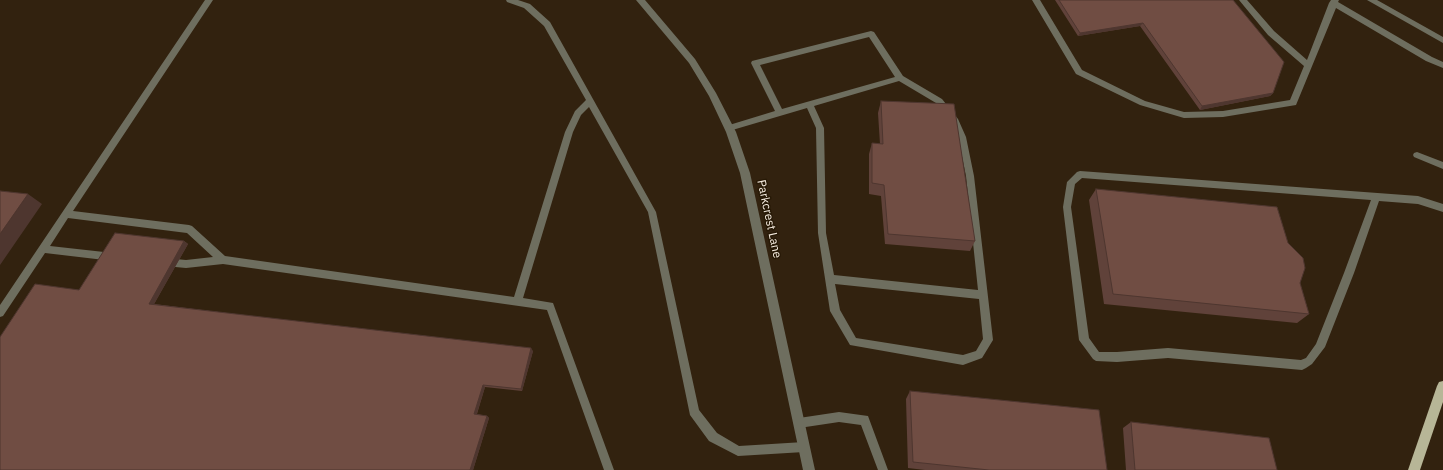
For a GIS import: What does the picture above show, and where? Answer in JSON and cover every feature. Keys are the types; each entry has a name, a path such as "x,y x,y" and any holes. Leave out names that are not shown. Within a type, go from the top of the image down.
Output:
{"main road":[{"path":"1414,470 1443,386"}],"street":[{"name":"Parkcrest Lane","path":"640,0 692,61 713,95 729,128 745,172 809,470"}],"lane":[{"path":"0,313 208,0"},
{"path":"510,0 527,6 547,24 652,212 694,412 714,437 738,451 804,447"},
{"path":"1036,0 1079,72 1143,103 1184,115 1223,114 1293,103 1334,1 1429,59 1443,65"},
{"path":"1243,0 1271,33 1308,65"},
{"path":"1370,0 1443,40"},
{"path":"780,113 756,63 871,34 900,78 939,101 955,121 962,137 970,176 988,340 979,354 963,360 853,342 835,311 822,233 820,128 809,105"},
{"path":"729,128 900,78"},
{"path":"517,301 569,132 578,112 590,102"},
{"path":"1416,155 1443,166"},
{"path":"1376,197 1320,347 1309,361 1302,365 1168,353 1117,357 1096,356 1084,340 1067,207 1071,182 1080,174 1418,200 1443,208"},
{"path":"66,214 189,229 224,260"},
{"path":"42,249 126,258"},
{"path":"156,261 186,264 224,260 550,306 609,470"},
{"path":"830,279 983,295"},
{"path":"799,423 838,418 864,420 883,470"}],"building":[{"path":"1059,0 1233,0 1284,62 1273,93 1202,106 1143,23 1080,33"},
{"path":"881,101 954,104 975,241 888,234 884,185 872,183 872,143 883,144"},
{"path":"1096,189 1277,207 1288,243 1303,258 1305,268 1300,283 1309,314 1113,294"},
{"path":"0,191 28,194 0,234"},
{"path":"115,233 184,241 149,304 531,348 521,389 483,385 474,414 487,416 470,470 0,470 0,337 35,284 79,290"},
{"path":"910,391 1099,410 1107,470 989,470 913,462"},
{"path":"1131,422 1269,438 1277,470 1135,470"}]}
